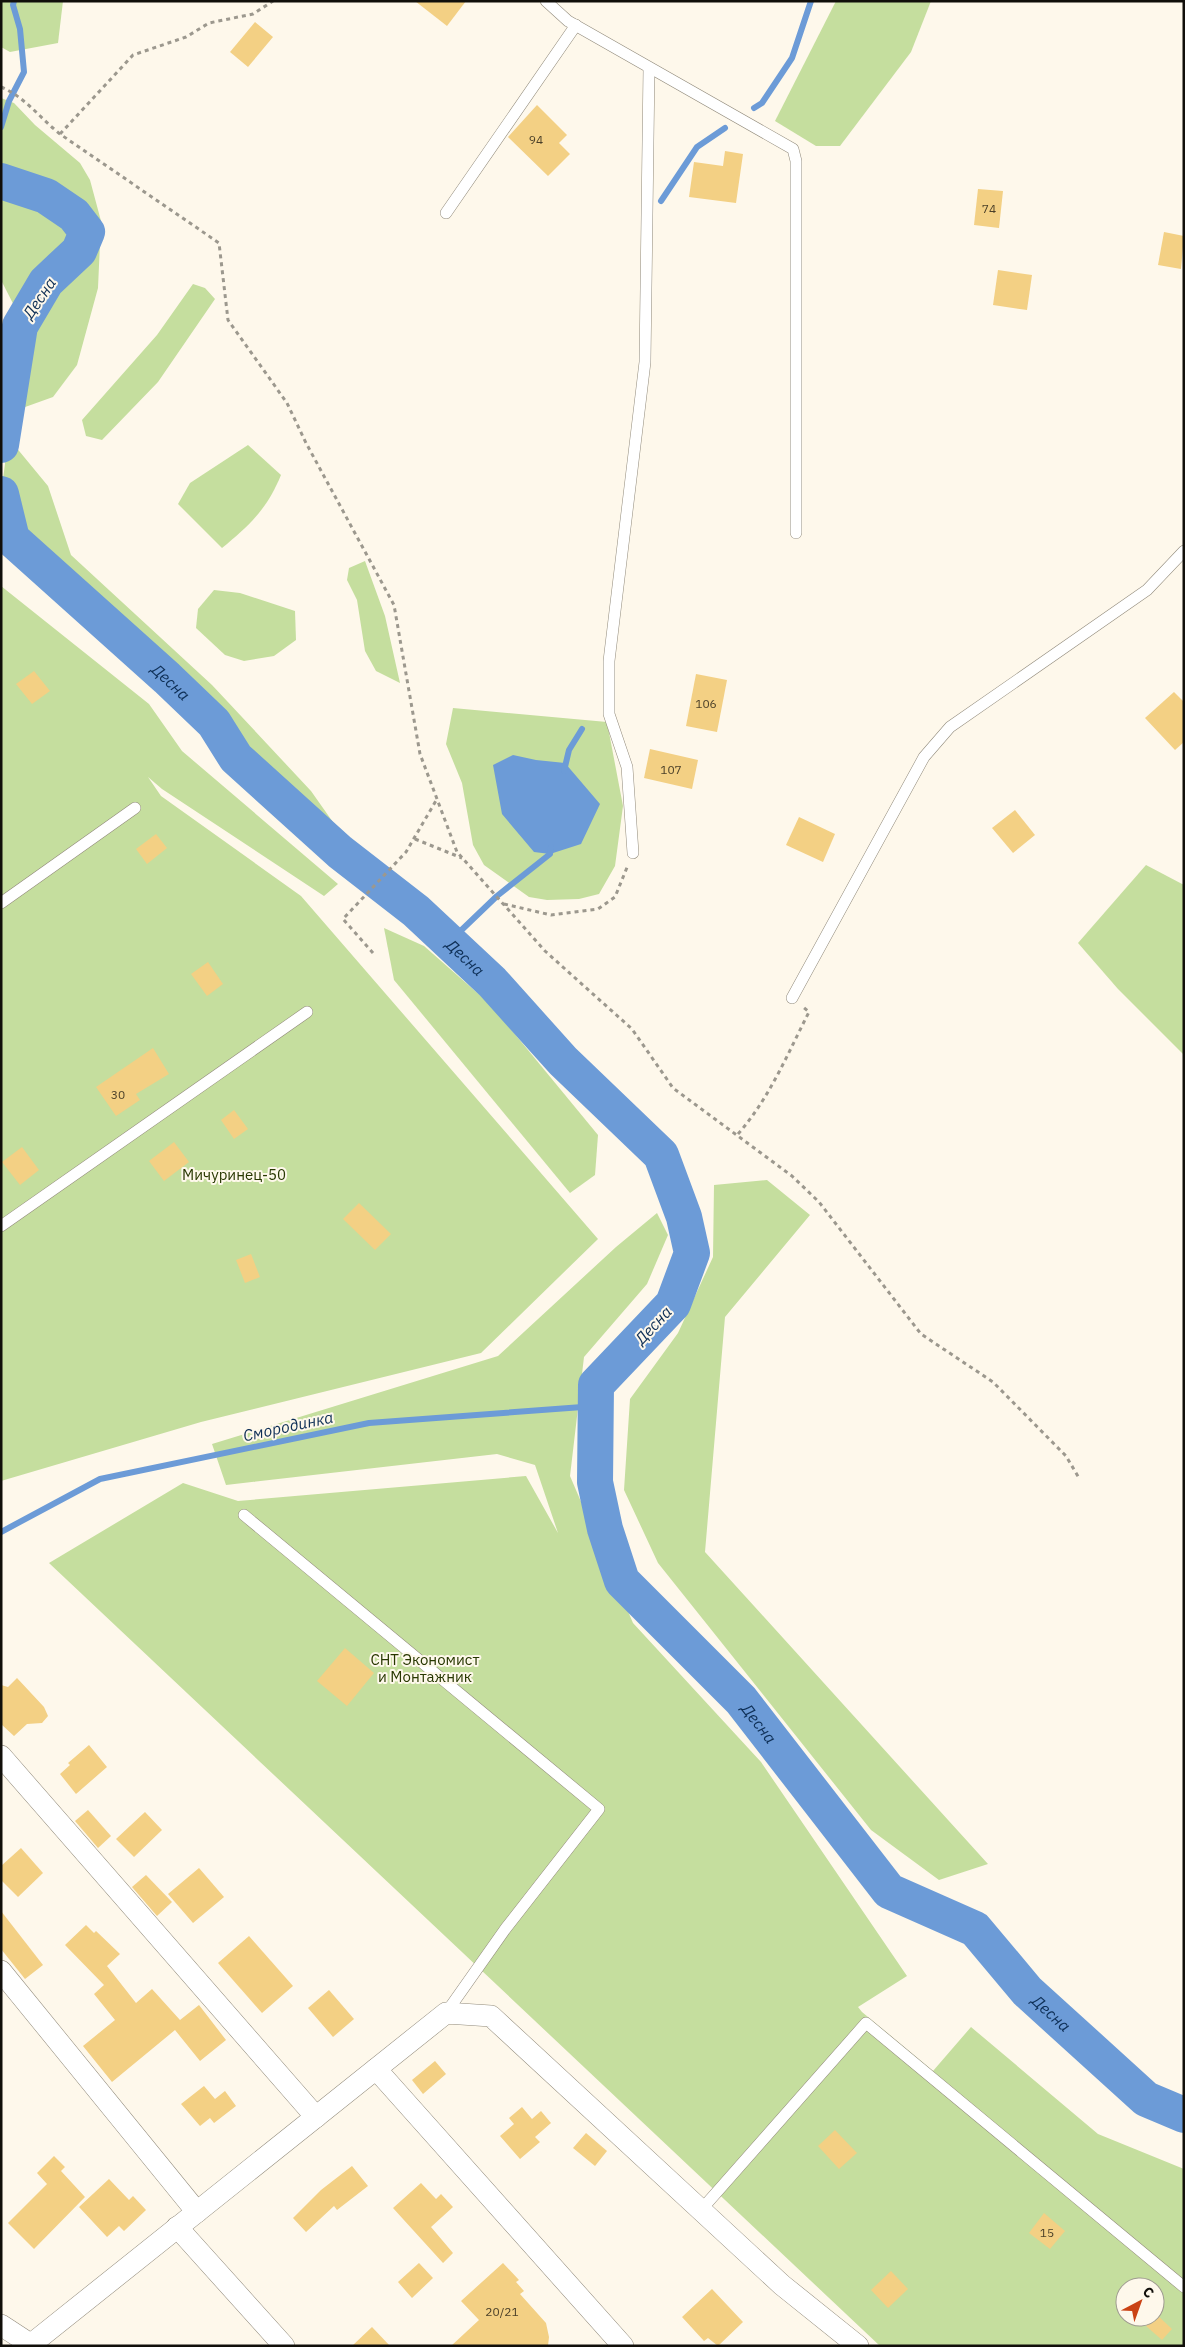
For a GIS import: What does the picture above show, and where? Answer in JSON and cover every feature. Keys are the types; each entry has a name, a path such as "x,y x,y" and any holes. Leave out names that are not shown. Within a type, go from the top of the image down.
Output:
{"street":[{"path":"1,1756 316,2117"},
{"path":"1,1971 196,2212"},
{"path":"1,2325 29,2345 446,2013 491,2016 782,2285 858,2346"},
{"path":"376,2069 623,2346"},
{"path":"176,2227 284,2346"}],"lane":[{"path":"546,1 568,21 793,149 796,161 796,533"},
{"path":"446,213 576,25"},
{"path":"633,853 627,767 609,714 610,661 645,362 649,68"},
{"path":"792,998 924,757 950,727 1147,590 1184,551"},
{"path":"1,903 135,808"},
{"path":"1,1226 307,1012"},
{"path":"244,1515 600,1810 506,1928 446,2013"},
{"path":"701,2210 866,2024 1184,2287"}],"path":[{"path":"60,134 133,55 186,37 209,23 254,14 273,1"},
{"path":"1,87 24,100 38,116 60,134 219,243 228,320 287,403 306,443 394,605 420,754 457,852 545,951 632,1029 673,1088 738,1134 792,1176 819,1202 921,1334 993,1382 1066,1456 1079,1478"},
{"path":"374,953 343,919 406,852 416,839 437,798"},
{"path":"416,839 462,858"},
{"path":"504,904 551,915 598,909 615,897 633,853"},
{"path":"738,1134 748,1123 809,1012 792,998"}],"green space":[{"path":"1,1 63,1 58,43 10,52 1,47"},
{"path":"836,1 931,1 911,52 840,146 816,146 775,121"},
{"path":"1,98 14,103 35,125 80,163 90,180 101,221 98,288 77,365 53,397 14,411 26,329 1,280"},
{"path":"193,284 205,288 215,299 158,382 102,440 86,436 82,420 157,335"},
{"path":"248,445 281,475 270,498 257,516 222,548 178,504 190,483"},
{"path":"15,446 48,486 71,555 212,685 311,791 347,842 341,863 302,828 241,753 217,717 16,536 3,479 6,456"},
{"path":"365,561 385,616 400,683 376,671 365,651 357,600 347,580 349,568"},
{"name":"Мичуринец-50","path":"1,586 149,704 182,751 338,884 324,896 162,789 148,777 161,796 301,896 598,1239 481,1353 201,1422 1,1481"},
{"path":"214,590 240,593 295,611 296,640 274,656 244,661 225,655 196,628 198,609"},
{"path":"453,708 607,722 623,806 615,866 599,894 579,899 547,900 529,897 484,865 473,845 462,783 446,744"},
{"path":"1146,865 1184,885 1184,1055 1118,989 1078,943"},
{"path":"384,928 424,946 490,1004 598,1135 595,1175 570,1193 394,980"},
{"path":"767,1180 810,1215 725,1317 705,1552 988,1864 939,1880 871,1830 658,1563 624,1490 630,1399 678,1333 713,1257 714,1185"},
{"name":"СНТ Экономист и Монтажник","path":"657,1213 668,1235 647,1284 584,1357 570,1476 633,1623 761,1762 907,1976 858,2007 862,2012 933,2071 971,2027 1098,2134 1184,2169 1184,2346 880,2346 49,1563 183,1483 238,1501 526,1476 558,1533 535,1465 497,1454 226,1485 212,1444 498,1356 616,1247"}],"water":[{"path":"513,755 565,763 600,804 581,844 550,854 534,852 502,814 493,765"}],"building":[{"path":"415,1 466,1 447,26"},
{"path":"255,22 273,37 248,67 230,52"},
{"path":"537,105 567,135 559,143 570,154 548,176 508,137"},
{"path":"725,151 743,154 736,203 689,197 694,162 723,166"},
{"path":"978,189 1003,191 999,228 974,225"},
{"path":"1164,232 1184,236 1181,269 1158,265"},
{"path":"998,270 1032,275 1027,310 993,305"},
{"path":"34,671 50,691 32,704 16,684"},
{"path":"696,674 727,680 717,732 686,726"},
{"path":"1174,692 1184,702 1184,742 1175,750 1145,718"},
{"path":"650,749 698,760 692,789 644,778"},
{"path":"1015,810 1035,835 1013,853 992,828"},
{"path":"799,817 835,834 823,862 786,845"},
{"path":"156,834 167,848 147,864 136,849"},
{"path":"208,962 223,984 207,996 191,974"},
{"path":"153,1048 169,1074 136,1094 140,1100 116,1116 96,1087"},
{"path":"234,1110 248,1129 234,1139 221,1120"},
{"path":"174,1142 189,1162 164,1181 149,1161"},
{"path":"22,1147 39,1170 20,1185 2,1162"},
{"path":"359,1203 391,1234 375,1250 343,1219"},
{"path":"251,1254 260,1277 245,1283 236,1260"},
{"path":"345,1648 374,1673 347,1706 317,1681"},
{"path":"17,1678 44,1707 48,1716 42,1723 27,1724 14,1736 1,1724 1,1685 8,1687"},
{"path":"89,1745 107,1767 76,1794 60,1774 70,1765 68,1763"},
{"path":"88,1810 111,1836 98,1848 75,1821"},
{"path":"145,1812 162,1830 134,1857 116,1839"},
{"path":"21,1848 43,1873 18,1897 1,1880 1,1866"},
{"path":"199,1868 224,1897 193,1923 168,1894"},
{"path":"146,1875 172,1902 157,1916 132,1887"},
{"path":"1,1911 43,1965 25,1979 1,1949"},
{"path":"86,1925 94,1933 96,1931 120,1954 107,1966 136,2003 152,1989 180,2020 199,2005 226,2040 200,2061 175,2030 112,2082 83,2046 115,2020 94,1994 104,1985 65,1945"},
{"path":"249,1936 293,1986 262,2013 218,1963"},
{"path":"329,1990 354,2019 333,2037 308,2008"},
{"path":"435,2061 446,2074 423,2094 412,2080"},
{"path":"204,2086 215,2099 225,2091 236,2106 214,2123 210,2118 200,2126 181,2104"},
{"path":"522,2107 532,2119 541,2111 551,2123 535,2137 540,2142 520,2159 500,2136 514,2124 509,2118"},
{"path":"835,2130 857,2153 839,2169 818,2146"},
{"path":"586,2133 607,2151 595,2166 573,2148"},
{"path":"54,2156 65,2167 61,2171 85,2197 34,2249 8,2223 47,2184 37,2173"},
{"path":"352,2166 368,2186 337,2210 334,2206 306,2232 293,2218 321,2190"},
{"path":"109,2179 129,2200 133,2196 146,2210 124,2231 119,2226 107,2237 79,2207"},
{"path":"421,2183 436,2199 441,2194 453,2207 431,2227 453,2253 443,2263 393,2208"},
{"path":"1044,2213 1065,2231 1050,2249 1029,2233"},
{"path":"419,2263 433,2278 412,2298 398,2282"},
{"path":"503,2263 519,2280 516,2282 524,2291 520,2294 546,2323 549,2337 548,2346 451,2346 479,2320 461,2301"},
{"path":"891,2271 908,2289 888,2308 871,2290"},
{"path":"712,2289 743,2322 718,2346 708,2338 704,2341 682,2317"},
{"path":"1165,2322 1172,2329 1162,2340 1147,2327 1165,2327"},
{"path":"372,2327 390,2346 352,2346"}],"waterway":[{"path":"1,127 9,101 24,72 20,29 13,5 14,1"},
{"path":"754,108 762,103 792,58 811,1"},
{"path":"661,201 697,147 725,128"},
{"name":"Десна","path":"1,181 46,196 74,215 87,232 79,251 46,282 20,326 1,445"},
{"name":"Десна","path":"1,494 12,539 167,678 214,723 236,758 340,852 416,911 492,982 563,1061 661,1155 684,1217 692,1253 673,1304 596,1385 595,1482 605,1529 622,1581 741,1700 889,1891 975,1929 1027,1991 1146,2099 1184,2115"},
{"path":"564,771 569,750 582,729"},
{"path":"449,942 497,896 550,854 551,847"},
{"name":"Смородинка","path":"1,1532 100,1479 369,1423 596,1406"}]}
